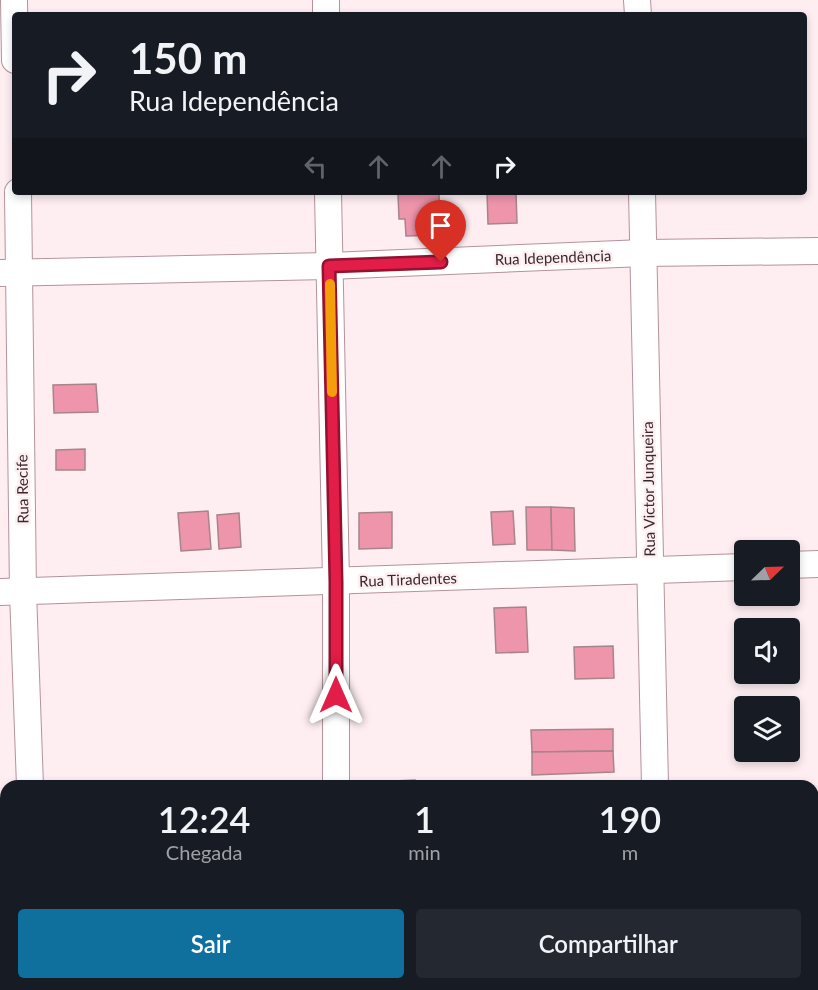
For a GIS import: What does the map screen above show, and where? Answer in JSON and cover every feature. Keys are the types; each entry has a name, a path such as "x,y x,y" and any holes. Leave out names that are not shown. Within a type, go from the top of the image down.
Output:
{"street":[{"name":"Rua Recife","path":"18,195 10,273 11,592 29,780"},
{"path":"328,195 336,582 336,780"},
{"name":"Rua Victor Junqueira","path":"642,195 655,780"},
{"name":"Rua Idependência","path":"10,273 329,266 644,253 818,251"},
{"path":"800,565 818,564"},
{"name":"Rua Tiradentes","path":"11,592 734,567"}],"building":[{"path":"398,195 439,195 440,235 406,236 405,219 399,219"},
{"path":"487,195 516,195 517,223 488,224"},
{"path":"96,384 98,412 54,413 53,385"},
{"path":"85,449 85,470 56,470 56,450"},
{"path":"526,507 551,507 552,550 527,550"},
{"path":"551,507 574,508 575,551 552,550"},
{"path":"208,511 211,549 181,551 178,513"},
{"path":"513,511 515,544 493,545 491,512"},
{"path":"392,512 392,548 359,549 359,513"},
{"path":"239,513 241,547 219,549 217,515"},
{"path":"526,607 528,652 496,653 494,608"},
{"path":"613,646 614,678 575,679 574,647"},
{"path":"613,729 613,751 532,752 531,730"},
{"path":"613,751 614,772 532,775 532,752"}],"slow traffic":[{"path":"330,284 332,392"}],"route":[{"path":"336,695 336,582 329,266 441,262"}]}
